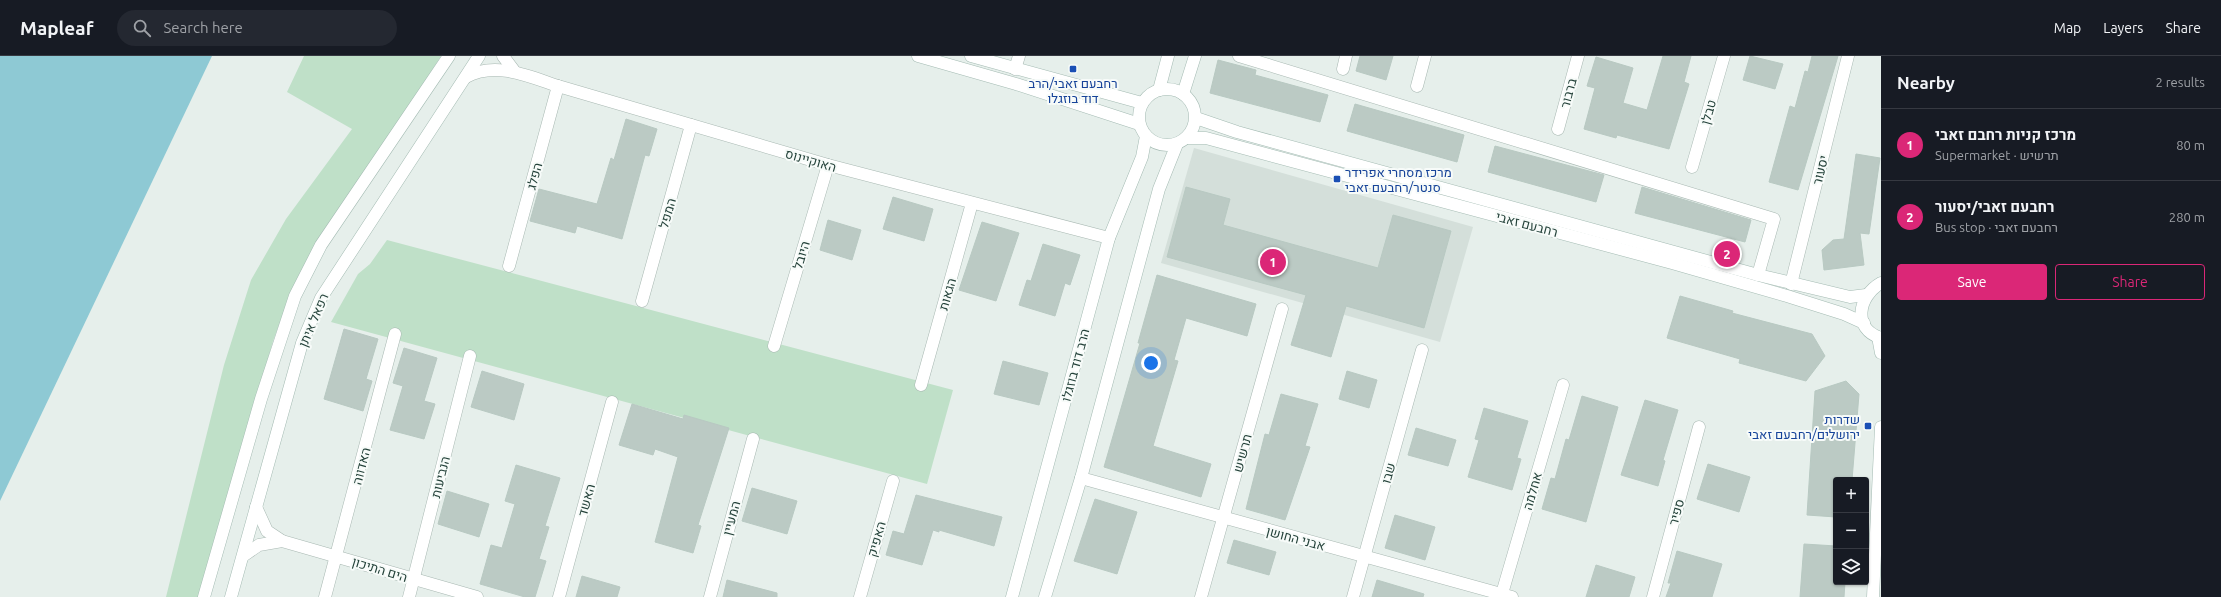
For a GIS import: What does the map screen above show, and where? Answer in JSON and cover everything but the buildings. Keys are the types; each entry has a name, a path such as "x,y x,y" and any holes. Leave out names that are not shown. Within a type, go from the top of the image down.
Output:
{"street":[{"name":"רפאל איתן","path":"204,597 260,399 295,296 321,245 449,56"},
{"name":"רפאל איתן","path":"231,597 302,343 321,298 479,56"},
{"path":"503,56 515,72"},
{"path":"918,56 1016,84 1139,124"},
{"path":"971,56 1142,103"},
{"path":"1015,69 1019,56"},
{"path":"1159,90 1168,56"},
{"path":"1183,94 1195,56"},
{"path":"1239,56 1774,219 1758,275"},
{"path":"1342,69 1346,56"},
{"path":"1417,86 1425,56"},
{"name":"ברבור","path":"1558,129 1578,56"},
{"name":"טבלן","path":"1692,167 1724,56"},
{"name":"יסעור","path":"1791,284 1848,56"},
{"name":"האוקיינוס","path":"466,77 478,70 515,72 828,165 1109,238"},
{"name":"הפלג","path":"509,266 558,86"},
{"path":"1045,597 1081,478 1159,189 1182,141 1194,127 1196,118 1192,102 1183,94 1172,89 1159,90 1152,93 1142,103 1140,109 1139,124 1146,136 1160,145 1182,141"},
{"name":"רחבעם זאבי","path":"1196,118 1237,132 1791,284 1850,296 1866,295"},
{"name":"המפל","path":"642,301 691,125"},
{"name":"הרב דוד בוזגלו","path":"1012,597 1109,238 1142,156 1146,136"},
{"name":"רחבעם זאבי","path":"1182,141 1206,138 1672,263 1794,298 1844,314 1864,323"},
{"name":"היובל","path":"774,346 828,165"},
{"name":"הגאות","path":"921,385 972,203"},
{"path":"1881,283 1866,295 1862,309 1864,323 1870,332 1880,338 1881,354"},
{"name":"תרשיש","path":"1201,597 1282,309"},
{"name":"האדווה","path":"325,597 395,334"},
{"name":"שבו","path":"1353,597 1422,350"},
{"name":"הנביעות","path":"409,597 470,356"},
{"name":"אחלמה","path":"1505,596 1563,385"},
{"name":"האשד","path":"559,597 612,402"},
{"name":"ספיר","path":"1653,597 1699,427"},
{"path":"1873,597 1881,427"},
{"name":"המעיין","path":"710,597 753,439"},
{"name":"אבני החושן","path":"1081,478 1505,596"},
{"name":"האפיק","path":"860,597 893,480"},
{"name":"הים התיכון","path":"256,507 267,531 282,541 477,597"},
{"name":"הים התיכון","path":"243,556 259,545 282,541"}],"shaded area":[{"path":"1194,148 1473,227 1440,342 1161,263"}],"green space":[{"path":"304,56 441,56 292,290 273,341 200,597 166,597 224,365 251,280 286,219 352,129 287,92"},
{"path":"387,240 953,390 927,484 331,322 358,274 370,264"}],"water":[{"path":"0,56 212,56 0,501"}],"place":[{"name":"רחבעם זאבי/הרב דוד בוזגלו","path":"1073,69"},
{"name":"מרכז מסחרי אפרידר סנטר/רחבעם זאבי","path":"1337,179"},
{"name":"רחבעם זאבי/יסעור","path":"1727,254"},
{"name":"מרכז קניות רחבם זאבי","path":"1273,262"},
{"name":"שדרות ירושלים/רחבעם זאבי","path":"1868,426"}]}
